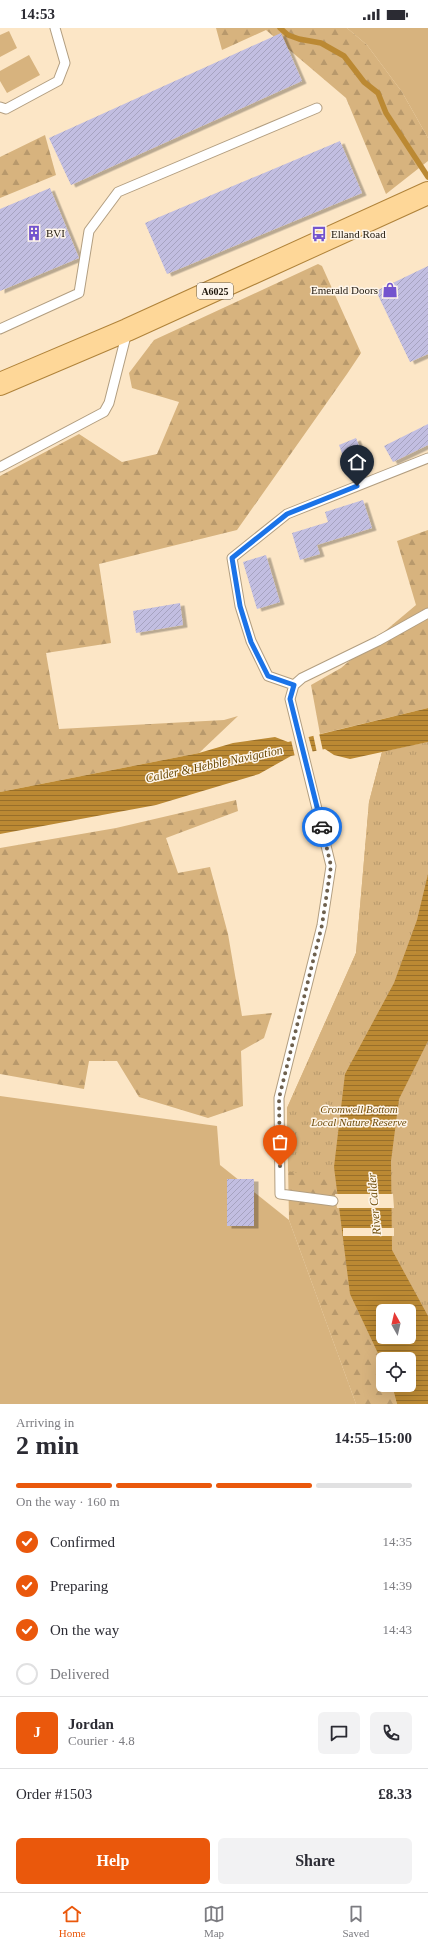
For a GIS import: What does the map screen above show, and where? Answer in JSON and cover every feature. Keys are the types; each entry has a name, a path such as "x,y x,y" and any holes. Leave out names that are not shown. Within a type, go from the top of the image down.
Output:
{"main road":[{"name":"A6025","path":"0,384 128,330 428,193"}],"lane":[{"path":"0,107 6,109 58,81 64,63 56,28"},
{"path":"0,329 79,294 89,231 118,192 316,108"},
{"path":"0,467 104,412 110,403 128,330"},
{"path":"294,685 268,676 251,642 240,606 232,558 287,514 428,458"},
{"path":"333,1200 280,1194 279,1098 322,925 331,866 290,699 294,685 321,668 378,641 428,613"}],"green space":[{"path":"216,28 347,28 367,45 402,92 428,138 428,161 386,194 346,98 266,30 222,50"},
{"path":"347,28 428,28 428,138 402,92 367,45"},
{"path":"9,31 17,48 0,57 0,35"},
{"path":"29,55 40,75 7,93 0,81 0,71"},
{"path":"45,135 56,175 0,198 0,157"},
{"path":"318,264 322,266 361,353 347,374 237,530 99,564 111,643 46,653 59,729 224,720 238,716 199,753 0,792 0,476 79,434 122,462 157,454 179,402 132,388 129,373 154,340"},
{"path":"428,530 428,708 320,734 311,685 341,668 416,605 397,541"},
{"path":"428,742 350,1293 377,1352 376,1352 376,1392 394,1392 397,1404 356,1404 289,1220 287,1108 356,953 369,802 382,752"},
{"name":"Cromwell Bottom Local Nature Reserve","path":"428,742 428,1404 397,1404 394,1392 416,1392 416,1352 377,1352 350,1294 336,1182 288,1171 287,1108 356,953 369,802 382,752"},
{"path":"236,800 238,811 166,838 178,873 210,867 228,934 242,1016 272,1013 264,1038 241,1051 243,1106 208,1118 139,1097 117,1061 89,1061 84,1089 0,1074 0,848 116,828"},
{"path":"0,1096 217,1126 220,1165 289,1220 356,1404 0,1404"}],"water":[{"name":"Calder & Hebble Navigation","path":"428,708 428,742 350,759 334,755 325,749 291,756 259,774 156,805 0,834 0,792 199,753 233,743 275,737 288,742"},
{"name":"River Calder","path":"428,874 428,1041 399,1099 391,1161 392,1250 428,1316 428,1404 397,1404 394,1392 416,1392 416,1352 377,1352 350,1294 334,1167 345,1074 394,983 417,920"}],"pier":[{"path":"319,733 323,751 317,753 313,734"},
{"path":"308,735 313,753 295,757 291,740"},
{"path":"335,1194 393,1194 394,1208 337,1208"},
{"path":"343,1228 394,1228 394,1236 343,1236"}],"building":[{"path":"281,33 302,81 71,185 49,138"},
{"path":"340,141 362,193 167,274 145,223"},
{"name":"BVI","path":"50,188 79,258 0,291 0,209"},
{"path":"428,266 428,354 410,362 376,291"},
{"path":"428,424 428,445 393,462 384,446"},
{"path":"356,438 364,458 346,465 339,445"},
{"path":"363,500 372,528 317,545 320,554 300,560 292,533 328,522 325,512"},
{"path":"266,555 280,602 257,609 243,562"},
{"path":"180,603 183,625 136,633 133,611"},
{"path":"227,1179 254,1179 254,1226 227,1226"}],"waterway":[{"path":"280,28 288,35 299,39 321,43 344,56 364,82 378,93 386,113 428,177"}],"way so far":[{"path":"280,1166 279,1098 322,925 331,866 322,827"}],"place":[{"name":"BVI","path":"34,233"},
{"name":"Elland Road","path":"319,234"},
{"name":"Emerald Doors","path":"390,290"}],"route":[{"path":"322,827 290,699 294,685 268,676 251,642 240,606 232,558 287,514 357,486"}]}
